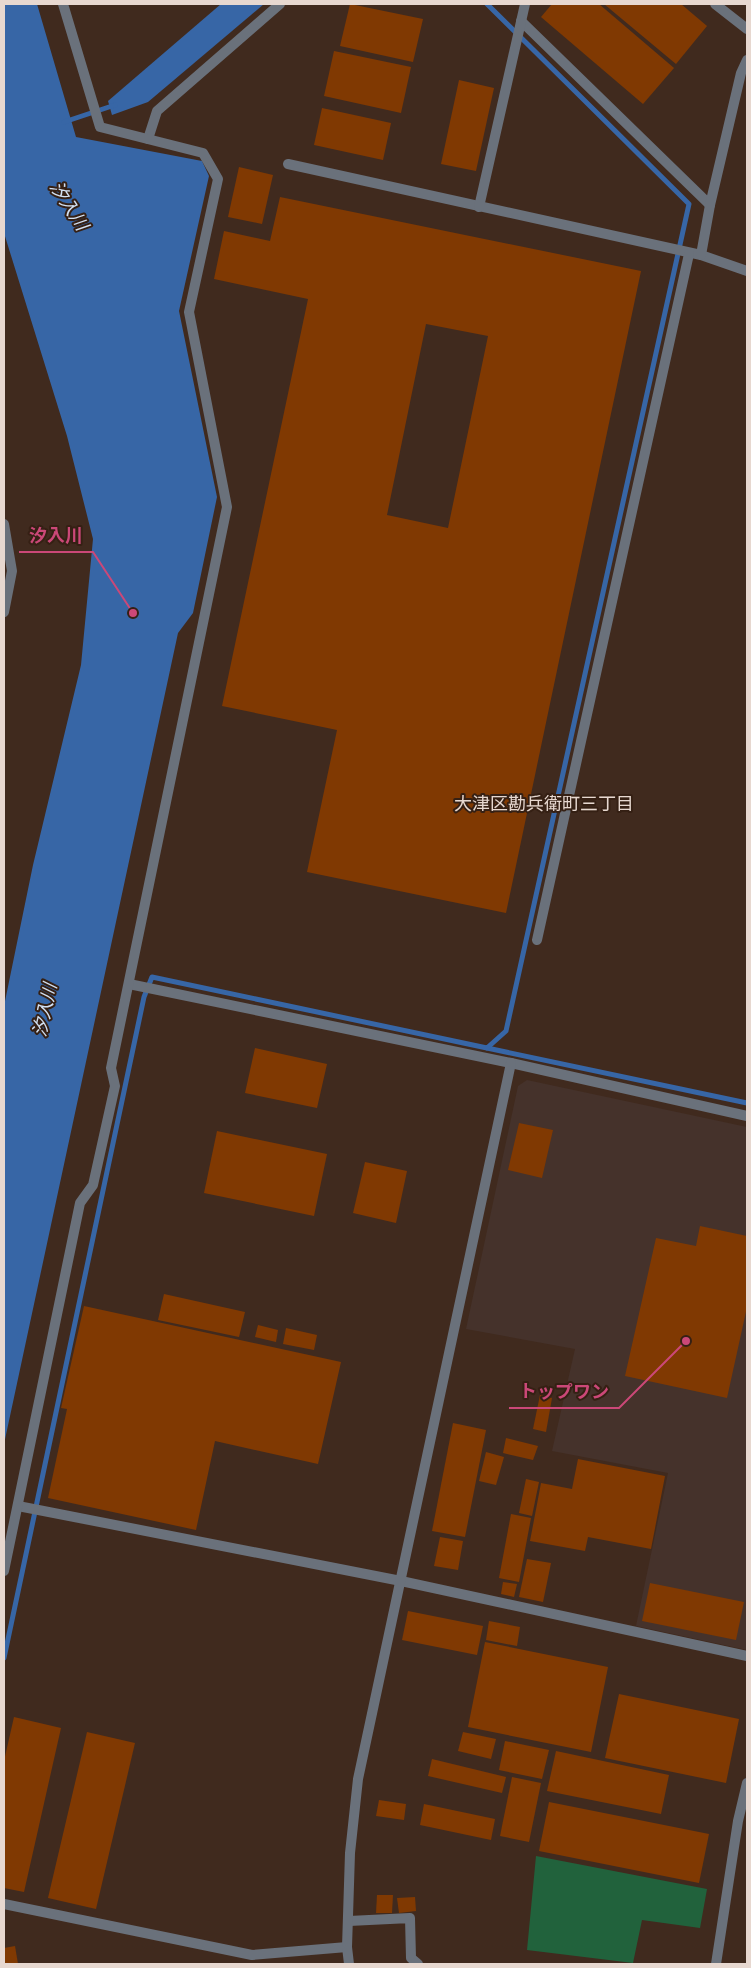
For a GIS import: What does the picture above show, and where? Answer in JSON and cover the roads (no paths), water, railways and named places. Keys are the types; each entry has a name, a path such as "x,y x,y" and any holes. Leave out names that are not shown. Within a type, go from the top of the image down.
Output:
{"street":[{"path":"4,1571 80,1203 93,1185 115,1086 111,1068 227,507 189,312 218,179 203,153 100,127 64,4"},
{"path":"148,139 157,112 280,4"},
{"path":"479,207 525,4"},
{"path":"715,4 747,29"},
{"path":"521,21 710,205"},
{"path":"701,255 710,205 741,73 747,60"},
{"path":"288,164 689,254 701,255 747,271"},
{"path":"537,940 689,254"},
{"path":"4,524 12,571 4,612"},
{"path":"129,984 511,1063 747,1116"},
{"path":"349,1964 347,1947 350,1853 358,1779 511,1063"},
{"path":"18,1506 401,1582 747,1656"},
{"path":"716,1964 738,1821 747,1783"},
{"path":"4,1904 252,1955 347,1947"},
{"path":"349,1921 410,1918 411,1958 418,1964"}],"water":[{"path":"4,4 37,4 76,137 202,161 209,176 179,311 217,497 193,613 178,633 4,1444 4,1006 33,865 81,665 93,539 67,436 4,233"},
{"path":"221,4 264,4 148,102 112,115 108,101"}],"waterway":[{"path":"4,1658 144,997 152,977 487,1048 506,1031 689,204 487,4"},
{"path":"64,122 115,105"},
{"path":"487,1048 747,1103"}],"place":[{"name":"汐入川","path":"133,613"},
{"name":"トップワン","path":"686,1341"}],"district":[{"name":"大津区勘兵衛町三丁目","path":"544,804"}]}
